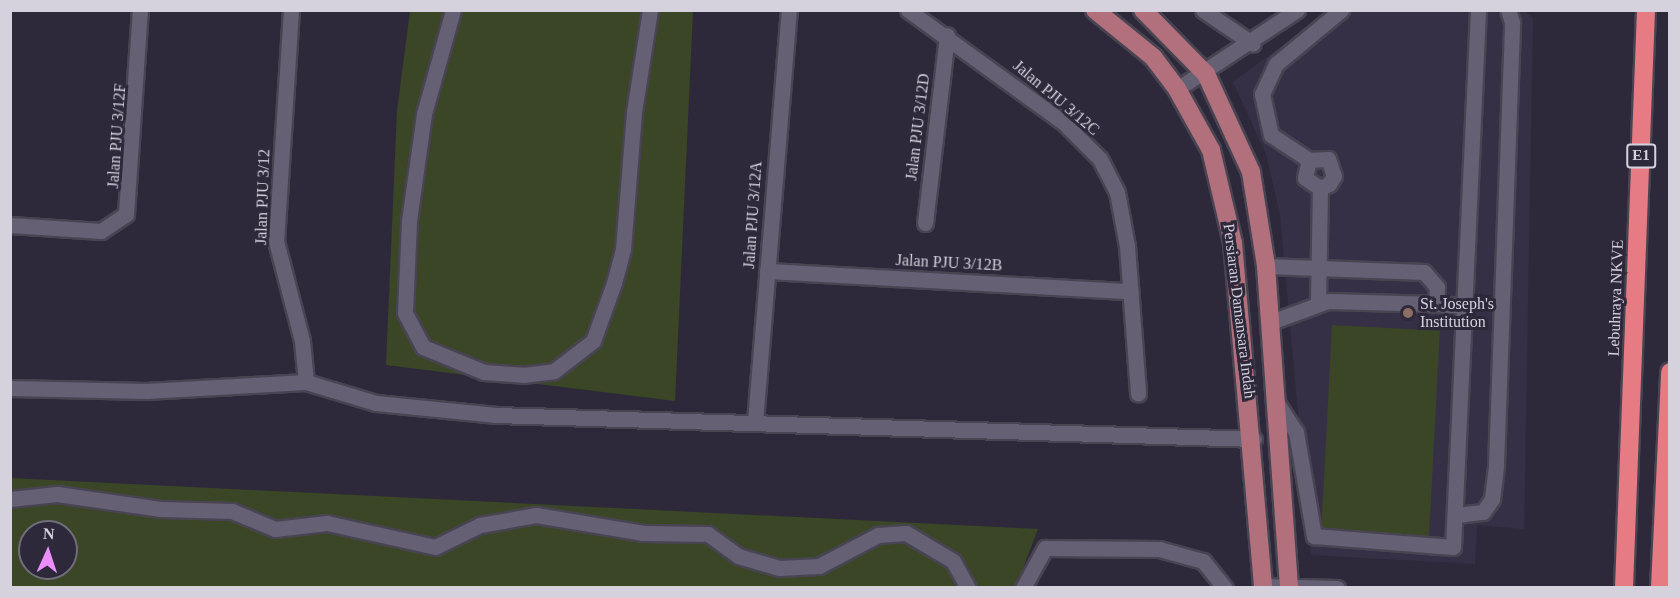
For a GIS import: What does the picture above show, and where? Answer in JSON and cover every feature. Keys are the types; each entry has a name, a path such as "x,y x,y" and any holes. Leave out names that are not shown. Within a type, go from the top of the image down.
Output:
{"highway":[{"name":"Lebuhraya NKVE","path":"1624,588 1646,10"},
{"path":"1660,588 1670,372"}],"main road":[{"name":"Persiaran Damansara Indah","path":"1095,10 1124,29 1177,89 1211,150 1233,243 1254,439 1263,587"},
{"name":"Persiaran Damansara Indah","path":"1143,10 1182,43 1206,74 1251,172 1266,266 1289,586"}],"street":[{"name":"Jalan PJU 3/12F","path":"10,225 100,231 126,214 140,10"},
{"name":"Jalan PJU 3/12","path":"291,10 276,242 302,341 306,382"},
{"path":"453,10 424,114 409,220 405,313 423,348 484,372 523,375 554,370 593,341 614,284 623,249 634,112 650,10"},
{"name":"Jalan PJU 3/12A","path":"755,422 789,10"},
{"name":"Jalan PJU 3/12C","path":"908,10 947,35 1063,122 1100,159 1117,192 1130,291 1138,394"},
{"path":"1203,10 1253,44"},
{"path":"1177,89 1206,74 1253,44 1297,10"},
{"path":"1320,188 1329,184 1334,167 1328,159 1309,160 1271,135 1262,94 1276,64 1341,10"},
{"path":"1277,403 1296,432 1314,536 1443,549 1453,547 1457,514 1478,10"},
{"path":"1457,514 1483,512 1492,499 1496,464 1512,22 1508,10"},
{"name":"Jalan PJU 3/12D","path":"925,223 947,35"},
{"path":"1309,160 1305,178 1320,188"},
{"path":"1318,302 1320,188"},
{"path":"1266,266 1424,272 1435,279 1436,304"},
{"name":"Jalan PJU 3/12B","path":"766,271 1130,291"},
{"path":"1271,322 1318,302 1466,306"},
{"path":"10,388 146,391 306,382 354,399 411,407 755,422 1254,439"},
{"path":"10,499 57,494 161,509 232,511 275,529 327,523 435,547 480,525 536,514 643,532 708,534 738,556 779,568 819,566 878,536 906,533 953,561 968,588"},
{"path":"1023,588 1045,548 1160,549 1203,561 1225,588"},
{"path":"1263,587 1337,588"}],"shaded area":[{"name":"St. Joseph's Institution","path":"1523,10 1533,18 1524,529 1477,525 1475,564 1311,555 1280,214 1266,154 1233,82 1329,11"}],"green space":[{"path":"410,11 693,11 675,401 386,365 397,111"},
{"path":"1332,325 1440,331 1429,539 1321,534"},
{"path":"10,478 1038,529 1016,587 11,587"}],"place":[{"name":"St. Joseph's Institution","path":"1408,313"}]}
